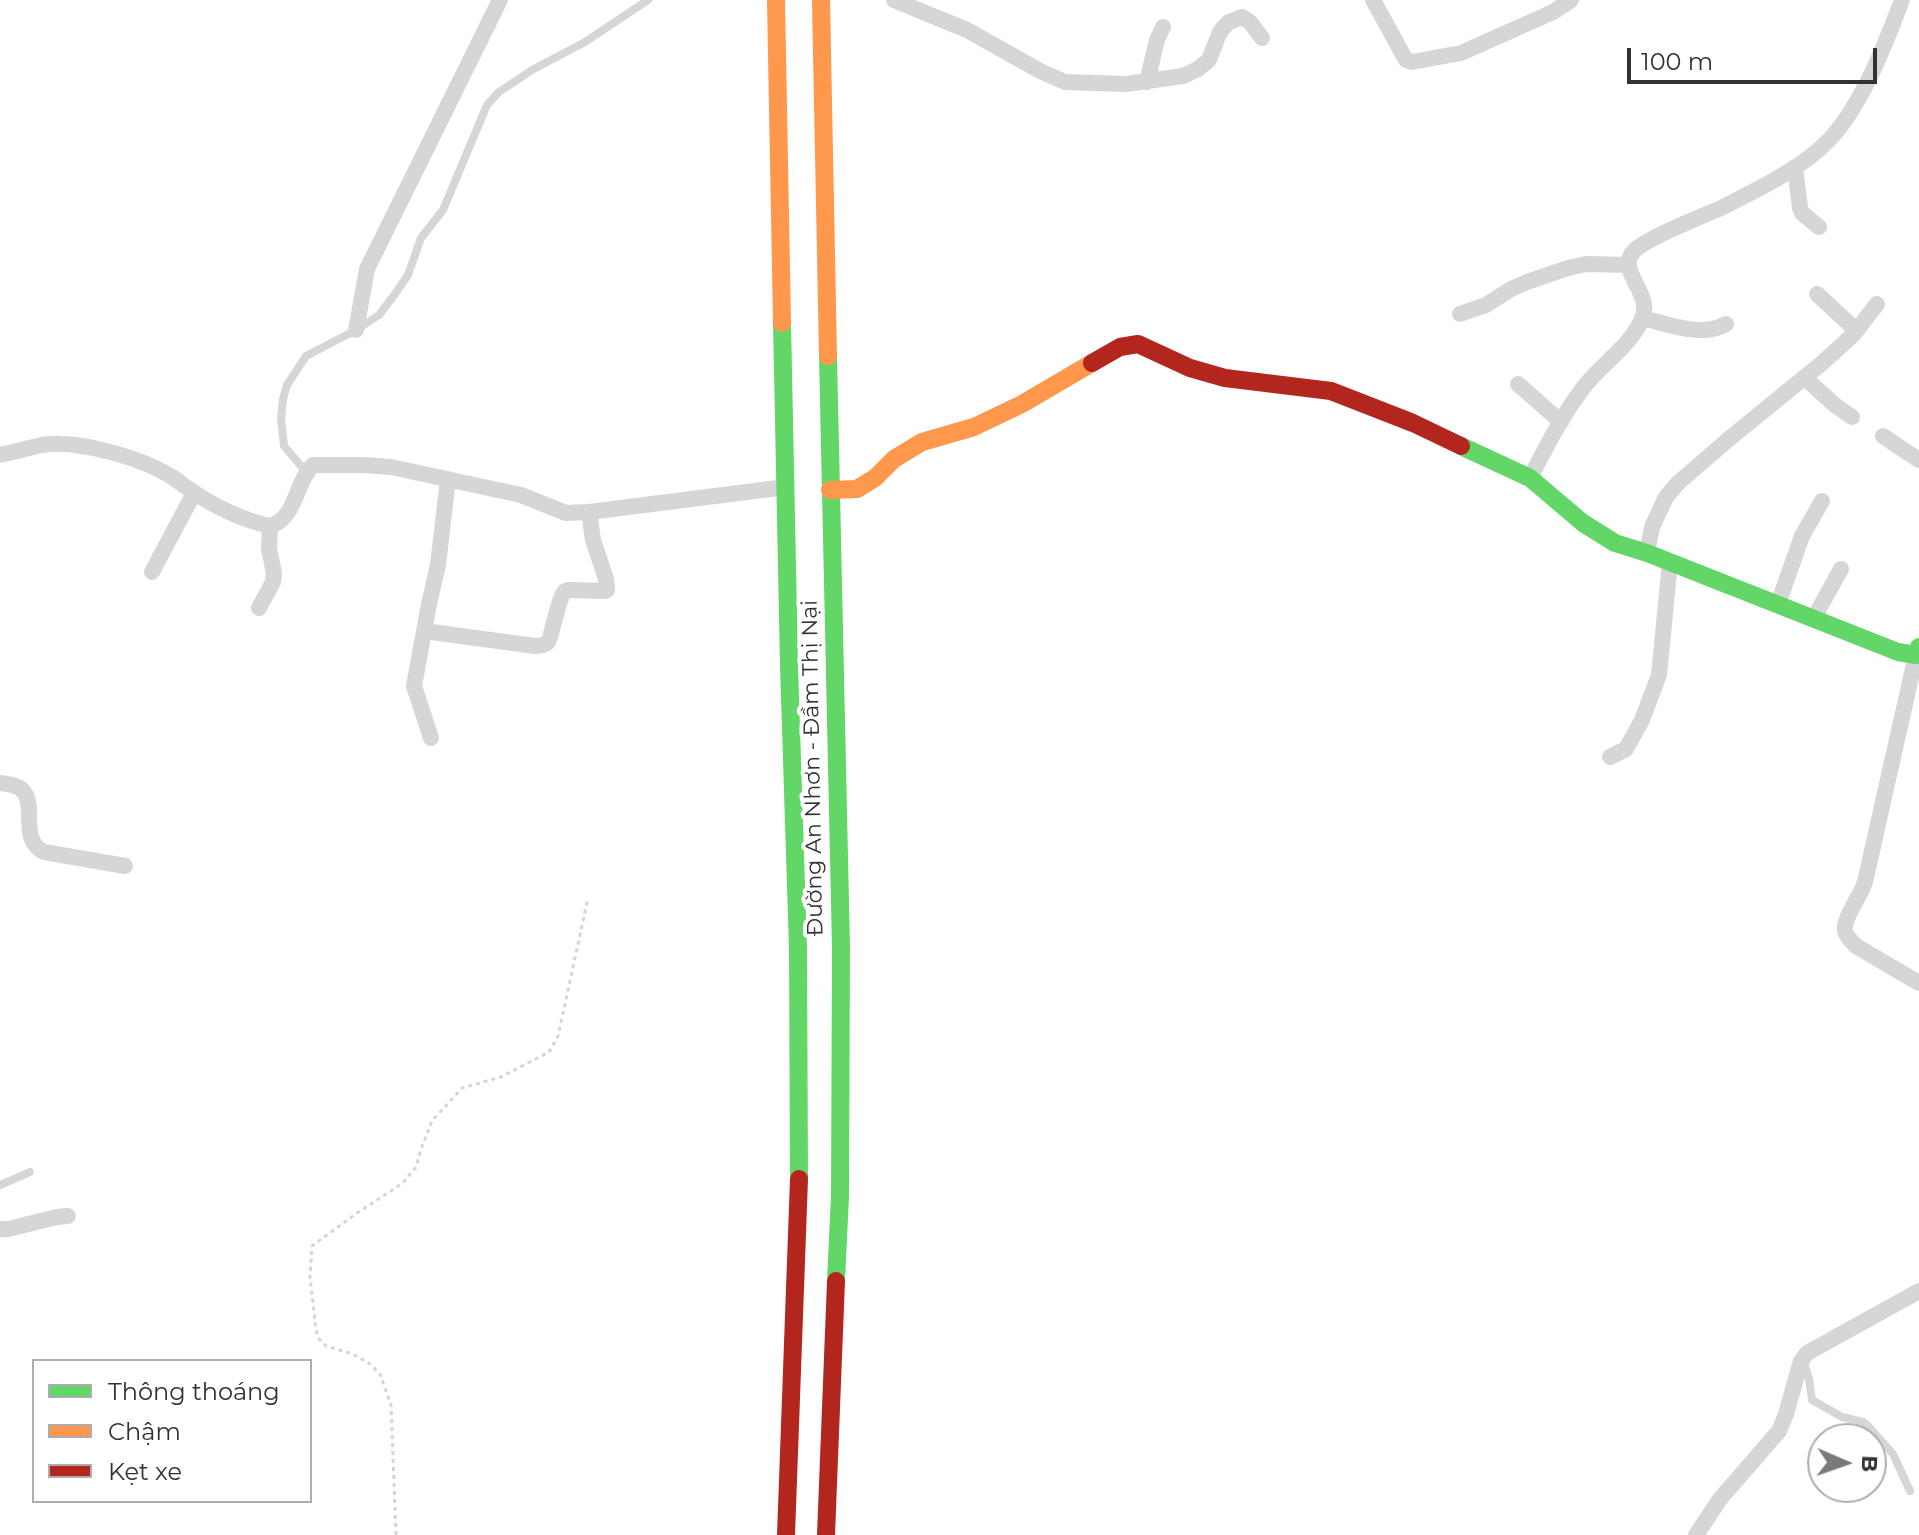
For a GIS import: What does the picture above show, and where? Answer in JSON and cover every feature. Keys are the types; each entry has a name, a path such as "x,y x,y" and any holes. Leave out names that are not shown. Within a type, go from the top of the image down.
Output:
{"main road":[{"name":"Đường An Nhơn - Đầm Thị Nại","path":"776,0 798,949 799,1184 786,1535"},
{"name":"Đường An Nhơn - Đầm Thị Nại","path":"821,0 841,948 840,1196 826,1535"},
{"path":"830,490 857,489 875,478 894,459 922,442 974,427 1022,404 1120,347 1138,344 1190,368 1225,378 1331,391 1413,423 1530,478 1583,523 1615,543 1898,652 1917,651"}],"street":[{"path":"356,330 367,269 500,0"},
{"path":"894,0 967,30 1065,82 1126,84 1183,76 1209,60 1223,28 1242,17 1262,38"},
{"path":"1373,0 1406,60 1412,62 1461,53 1571,0"},
{"path":"1530,478 1583,387 1631,337 1642,318 1644,301 1629,270 1628,261 1633,252 1645,243 1761,187 1795,167 1830,138 1859,99 1902,0"},
{"path":"1147,82 1163,27"},
{"path":"1795,167 1800,208 1819,227"},
{"path":"1460,314 1486,305 1527,282 1568,268 1586,264 1629,265"},
{"path":"1817,294 1856,330"},
{"path":"1647,553 1652,527 1666,497 1678,483 1805,378 1856,330 1877,304"},
{"path":"1642,318 1693,330 1710,331 1726,324"},
{"path":"1805,378 1852,417"},
{"path":"1518,384 1561,422"},
{"path":"1883,436 1919,460"},
{"path":"0,455 62,444 118,454 171,476 194,493 252,522 270,526 282,520 294,502 306,472 313,465 391,467 521,495 566,513 786,487"},
{"path":"431,738 414,686 438,565 448,479"},
{"path":"152,572 194,493"},
{"path":"1778,604 1802,536 1822,501"},
{"path":"424,631 545,645 549,641 564,592 607,590 589,512"},
{"path":"259,608 273,582 270,526"},
{"path":"1610,757 1626,749 1642,720 1659,675 1670,562"},
{"path":"1814,618 1841,569"},
{"path":"1917,651 1863,892 1844,929 1848,939 1856,946 1919,983"},
{"path":"0,783 24,790 36,848 125,866"},
{"path":"0,1229 68,1216"},
{"path":"1696,1535 1720,1499 1779,1431 1807,1353 1919,1291"}],"lane":[{"path":"306,472 284,446 281,419 287,385 306,356 379,315 408,275 421,238 443,210 487,105 499,92 532,70 585,42 648,0"},
{"path":"0,1185 30,1172"},
{"path":"1803,1358 1812,1400 1842,1417 1867,1425 1893,1454 1910,1491"}],"path":[{"path":"396,1535 391,1405 380,1374 370,1364 353,1354 326,1346 319,1339 310,1277 312,1246 403,1183 416,1167 432,1121 462,1088 501,1077 549,1052 558,1036 588,898"}],"traffic: fast":[{"path":"782,323 798,949 799,1179"},
{"path":"828,356 841,948 840,1196 836,1281"},
{"path":"1461,446 1530,478 1583,523 1615,543 1898,652 1916,655 1919,647"}],"traffic: slow":[{"path":"776,0 782,323"},
{"path":"821,0 828,356"},
{"path":"830,490 857,489 875,478 894,459 922,442 974,427 1022,404 1092,363"}],"traffic: jam":[{"path":"1092,363 1120,347 1138,344 1190,368 1225,378 1331,391 1413,423 1461,446"},
{"path":"786,1535 799,1179"},
{"path":"826,1535 836,1281"}]}
